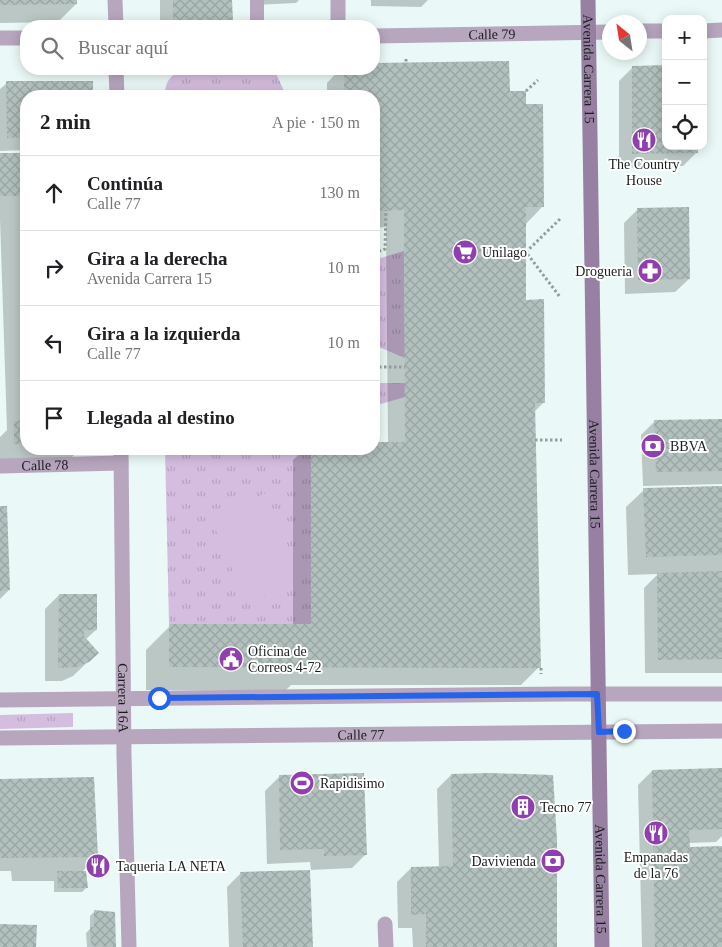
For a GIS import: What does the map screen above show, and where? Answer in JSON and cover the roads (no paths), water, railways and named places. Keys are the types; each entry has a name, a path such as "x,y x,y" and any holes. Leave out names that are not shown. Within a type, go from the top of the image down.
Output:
{"main road":[{"name":"Avenida Carrera 15","path":"588,0 602,947"}],"street":[{"path":"115,0 116,20"},
{"path":"338,0 338,20"},
{"path":"707,31 722,30"},
{"path":"647,32 662,31"},
{"name":"Calle 79","path":"380,36 602,32"},
{"path":"0,38 20,38"},
{"path":"116,75 117,90"},
{"name":"Calle 78","path":"0,466 121,456"},
{"name":"Carrera 16A","path":"121,456 124,736 129,947"},
{"path":"0,700 722,694"},
{"name":"Calle 77","path":"0,738 722,731"},
{"path":"385,924 386,947"}],"lane":[{"path":"257,0 257,20"}],"place":[{"name":"The Country House","path":"644,140"},
{"name":"Unilago","path":"465,252"},
{"name":"Drogueria","path":"650,271"},
{"name":"BBVA","path":"653,446"},
{"name":"Oficina de Correos 4-72","path":"231,659"},
{"name":"Rapidisimo","path":"302,783"},
{"name":"Tecno 77","path":"523,807"},
{"name":"Empanadas de la 76","path":"656,833"},
{"name":"Davivienda","path":"553,861"},
{"name":"Taqueria LA NETA","path":"98,866"}]}
